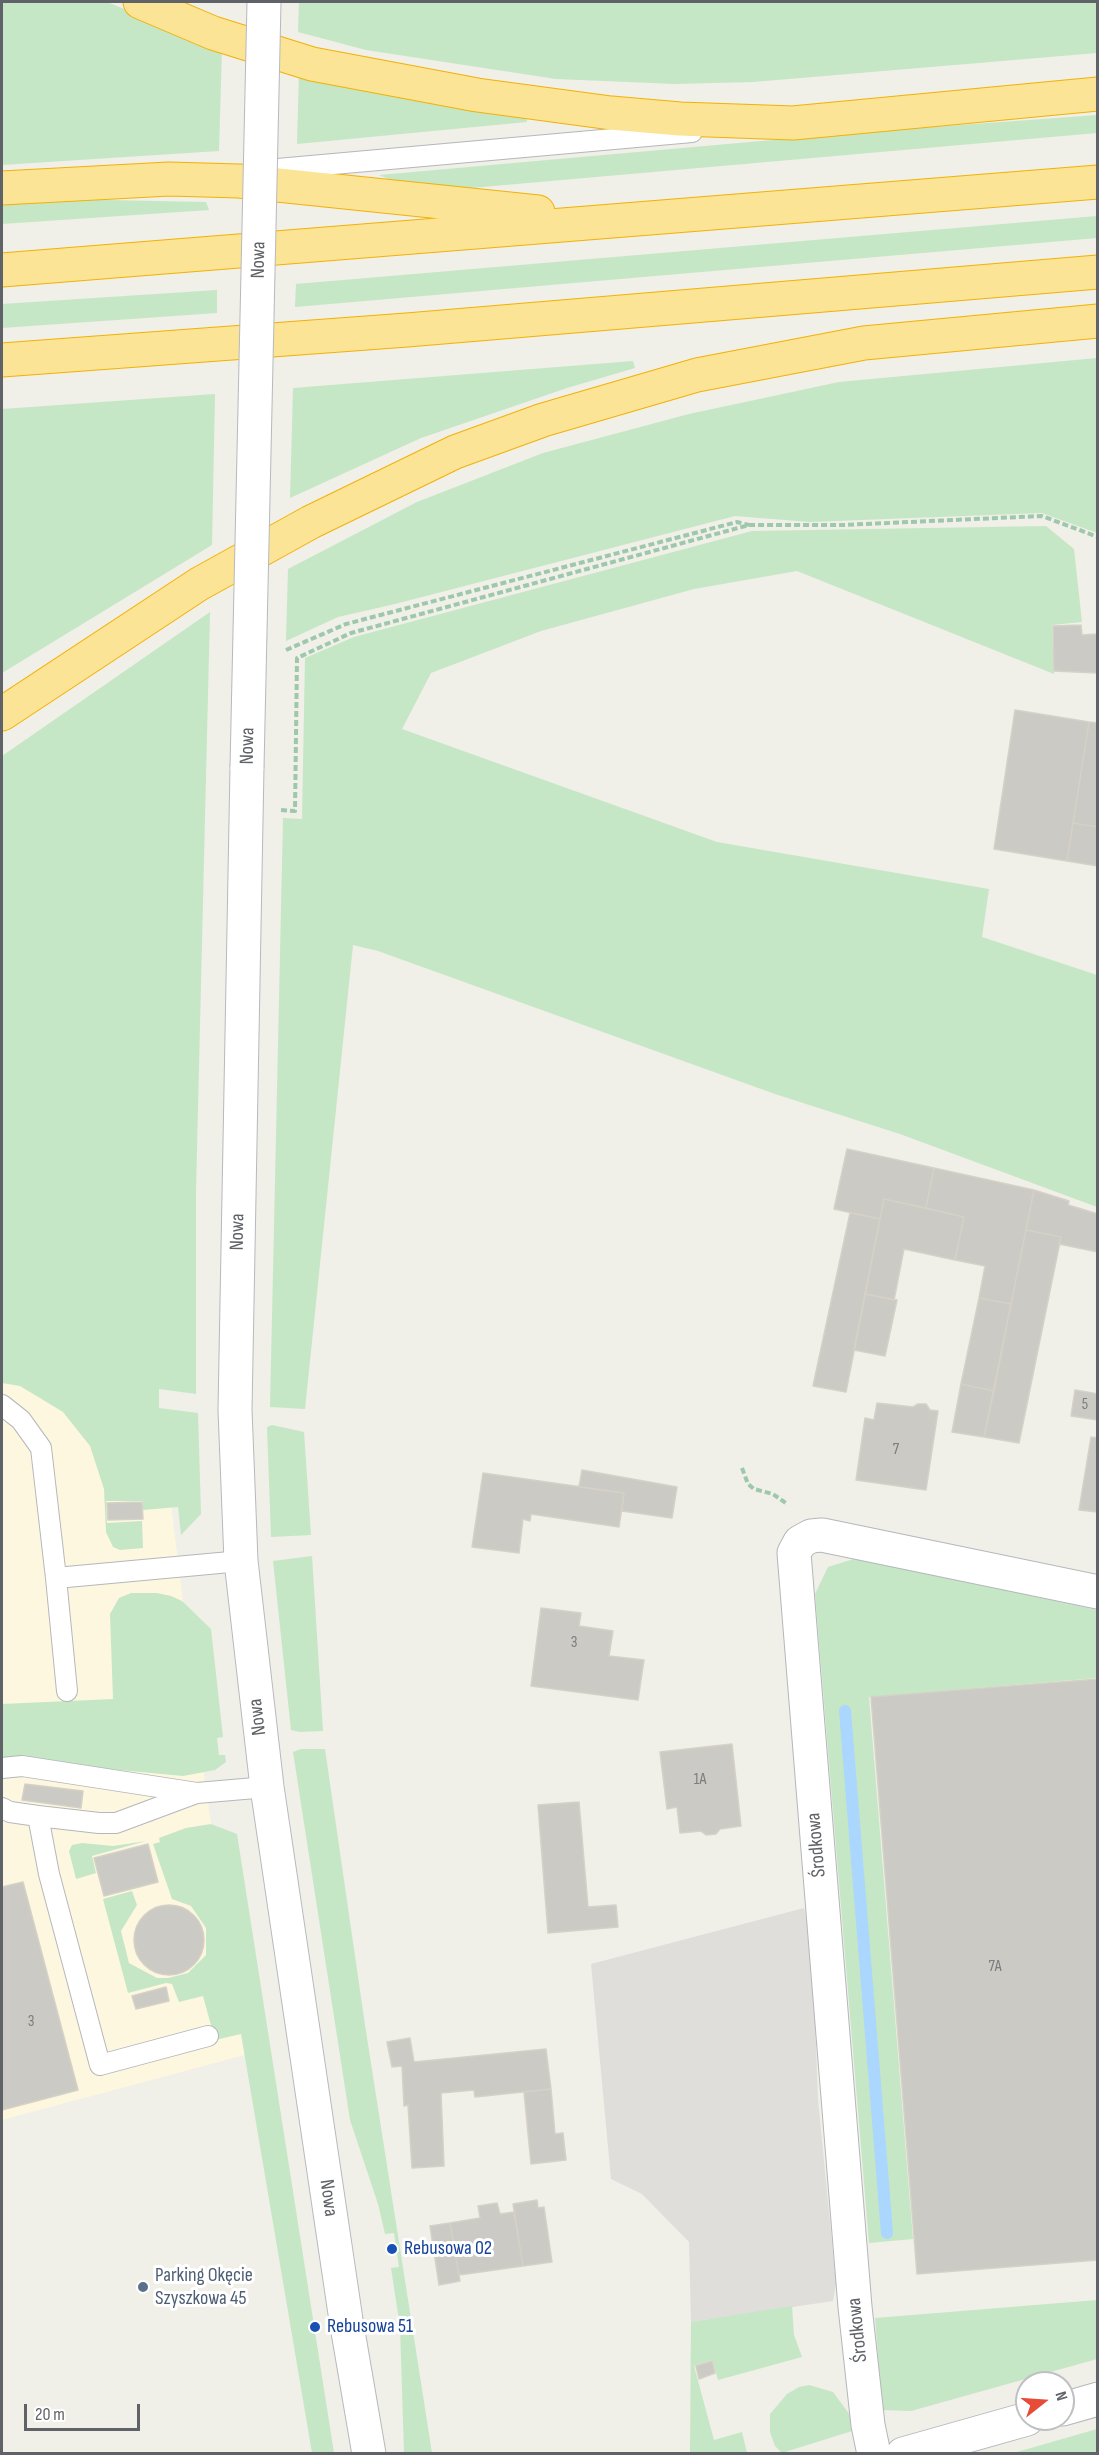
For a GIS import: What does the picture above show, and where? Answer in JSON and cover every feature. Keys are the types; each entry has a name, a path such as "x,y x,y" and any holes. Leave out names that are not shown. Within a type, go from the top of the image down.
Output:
{"highway":[{"path":"140,2 213,33 312,64 399,82 538,105 680,119 793,123 1098,94"},
{"path":"2,188 169,179 285,185 472,206 634,220"},
{"path":"2,270 1098,182"},
{"path":"2,360 419,329 1098,272"},
{"path":"2,714 199,584 311,522 455,452 543,420 697,375 853,345 1098,321"}],"street":[{"name":"Nowa","path":"264,2 235,1410 241,1561 267,1787 339,2273 369,2454"},
{"name":"Środkowa","path":"874,2454 868,2425 855,2307 794,1553 800,1542 822,1535 1098,1592"},
{"path":"1075,2406 1098,2399"},
{"path":"903,2454 1015,2422"}],"lane":[{"path":"169,179 793,123"},
{"path":"2,1405 21,1420 41,1448 67,1691"},
{"path":"56,1578 241,1561"},
{"path":"2,1768 22,1766 196,1793 267,1787"},
{"path":"2,1808 10,1812 38,1816 116,1823 196,1793"},
{"path":"38,1816 49,1874 100,2065 208,2036"}],"path":[{"path":"286,650 346,624 737,522 749,525 843,525 1042,516 1098,537"},
{"path":"277,810 295,811 297,658 351,633 749,525"},
{"path":"742,1468 748,1484 754,1489 773,1494 787,1504"}],"shaded area":[{"path":"2,1383 125,1402 161,1425 161,1428 154,1430 155,1439 163,1438 204,1774 239,2016 232,2018 233,2027 240,2026 245,2055 2,2120"},
{"path":"804,1908 812,1943 818,2099 836,2284 833,2301 691,2322 689,2242 642,2194 611,2179 591,1964"}],"green space":[{"path":"2,2 107,2 222,49 219,151 2,165"},
{"path":"299,2 1097,2 1097,53 753,82 675,84 556,79 366,50 298,32"},
{"path":"299,72 526,116 527,122 297,144"},
{"path":"1097,115 1097,133 471,188 393,181 379,175 851,133"},
{"path":"58,199 206,202 209,210 2,224 2,203"},
{"path":"1097,216 1097,238 295,307 296,284"},
{"path":"217,290 217,313 2,328 2,304"},
{"path":"1097,358 1097,533 1042,513 810,522 735,516 338,617 286,641 288,569 417,502 543,453 689,414 839,382"},
{"path":"633,361 635,368 567,388 421,438 290,498 293,388"},
{"path":"215,394 212,545 2,673 2,409"},
{"path":"1046,526 1074,549 1082,622 1052,625 1054,674 797,571 694,589 541,631 431,673 402,729 717,842 989,889 982,937 1097,975 1097,1207 900,1134 775,1094 378,951 353,945 305,1409 270,1407 283,818 302,819 305,658 354,637 752,531"},
{"path":"210,612 196,1190 196,1394 159,1389 159,1408 198,1413 201,1514 181,1535 178,1507 143,1510 143,1501 106,1501 107,1523 142,1521 143,1548 120,1550 113,1547 106,1532 104,1489 90,1446 63,1412 20,1386 2,1383 2,756"},
{"path":"272,1425 304,1432 311,1535 271,1537 267,1427"},
{"path":"312,1556 323,1731 300,1732 291,1730 273,1561"},
{"path":"857,1558 1097,1610 1097,1678 869,1697 913,2239 869,2243 815,1594 828,1567"},
{"path":"131,1593 157,1593 171,1596 182,1601 211,1629 223,1737 217,1738 219,1755 225,1755 226,1762 215,1770 183,1776 2,1759 2,1704 113,1699 110,1614 119,1598"},
{"path":"301,1749 325,1749 365,2025 432,2453 404,2453 400,2327 391,2268 399,2267 394,2233 385,2234 378,2204 350,2120 293,1752"},
{"path":"211,1824 237,1834 334,2453 312,2453 241,2034 215,2040 203,1996 179,2002 172,1984 166,1983 128,1993 103,1899 132,1891 137,1905 121,1931 129,1963 157,1978 188,1973 206,1955 206,1928 191,1906 172,1899 153,1844 160,1842 159,1838 186,1828"},
{"path":"146,1841 92,1856 96,1873 76,1879 69,1851 72,1845 82,1843 113,1846"},
{"path":"1097,2300 1097,2359 1054,2371 1015,2371 1015,2382 911,2411 882,2410 875,2318"},
{"path":"792,2306 794,2335 802,2357 718,2380 712,2360 694,2366 714,2440 742,2432 747,2453 690,2453 691,2322"},
{"path":"809,2385 833,2392 850,2415 852,2431 782,2453 775,2446 770,2432 770,2414 787,2394 799,2387"},
{"path":"1097,2429 1097,2453 1017,2452"}],"building":[{"path":"1081,625 1082,635 1098,634 1098,673 1054,671 1053,626"},
{"path":"1015,710 1089,722 1067,861 994,849"},
{"path":"1089,722 1098,723 1098,827 1073,823"},
{"path":"1073,823 1098,827 1098,866 1067,861"},
{"path":"847,1149 934,1168 926,1208 884,1199 880,1219 834,1209"},
{"path":"934,1168 1034,1190 1011,1304 979,1298 985,1266 955,1260 964,1217 926,1208"},
{"path":"1034,1190 1069,1201 1068,1205 1098,1214 1098,1252 1059,1244 1061,1237 1026,1230"},
{"path":"884,1199 964,1217 955,1260 904,1249 894,1300 865,1294"},
{"path":"850,1213 880,1219 846,1392 813,1386"},
{"path":"1026,1230 1061,1237 1019,1443 984,1437"},
{"path":"865,1294 897,1300 885,1356 854,1350"},
{"path":"979,1298 1011,1304 994,1391 961,1384"},
{"path":"961,1384 994,1391 984,1437 952,1432"},
{"path":"1075,1390 1098,1394 1098,1420 1071,1416"},
{"path":"877,1403 913,1407 926,1404 930,1410 938,1411 926,1490 856,1480 865,1418 874,1420"},
{"path":"1091,1437 1098,1438 1098,1512 1079,1510"},
{"path":"582,1470 677,1487 672,1518 622,1511 624,1493 579,1487"},
{"path":"483,1473 624,1493 619,1527 531,1514 530,1521 523,1519 519,1553 472,1547"},
{"path":"142,1502 143,1519 108,1520 107,1503"},
{"path":"541,1608 581,1613 579,1626 613,1631 609,1656 644,1660 638,1700 531,1686"},
{"path":"1098,1679 1098,2260 917,2274 871,1697"},
{"path":"732,1744 741,1826 720,1829 716,1834 706,1835 701,1831 680,1833 677,1807 667,1809 660,1752"},
{"path":"25,1784 83,1791 81,1808 22,1800"},
{"path":"579,1802 588,1907 616,1905 618,1927 548,1933 538,1805"},
{"path":"148,1844 158,1882 104,1896 94,1858"},
{"path":"23,1882 78,2090 2,2110 2,1887"},
{"path":"169,1905 182,1908 194,1915 201,1927 204,1940 201,1953 194,1965 182,1972 169,1975 156,1972 144,1965 137,1953 134,1940 137,1927 144,1915 156,1908"},
{"path":"166,1987 169,2001 136,2009 132,1996"},
{"path":"410,2038 414,2062 546,2049 551,2089 475,2097 474,2090 441,2093 444,2166 412,2168 408,2105 404,2106 402,2066 392,2067 387,2042"},
{"path":"551,2089 555,2134 563,2133 566,2160 531,2164 524,2092"},
{"path":"537,2200 538,2208 544,2207 552,2262 523,2266 513,2204"},
{"path":"497,2203 500,2214 514,2212 523,2266 459,2275 450,2223 480,2218 478,2206"},
{"path":"450,2223 460,2281 439,2285 430,2226"},
{"path":"712,2361 715,2373 699,2379 696,2366"}],"waterway":[{"path":"845,1711 887,2233"}],"place":[{"name":"Rebusowa 02","path":"392,2249"},
{"name":"Parking Okęcie Szyszkowa 45","path":"143,2287"},
{"name":"Rebusowa 51","path":"315,2327"}]}
